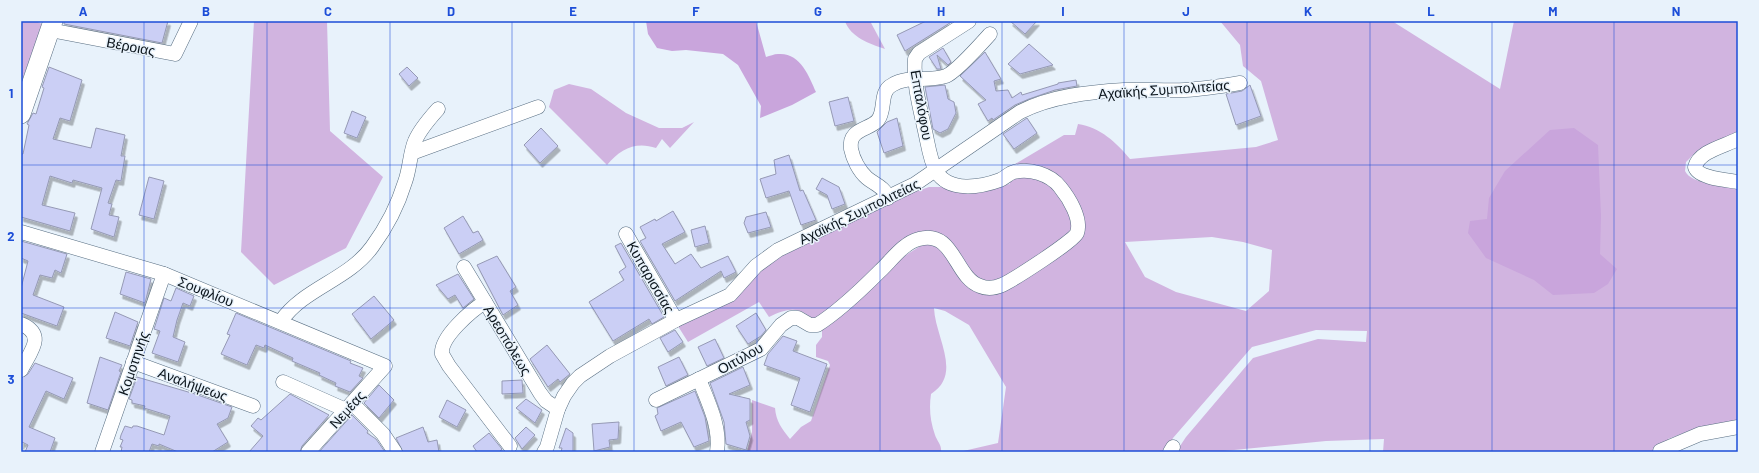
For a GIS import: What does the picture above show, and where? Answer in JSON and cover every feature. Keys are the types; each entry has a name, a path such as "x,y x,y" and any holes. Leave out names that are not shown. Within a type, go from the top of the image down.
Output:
{"street":[{"name":"Βέροιας","path":"52,26 175,54 191,21"},
{"name":"Επταλόφου","path":"936,170 918,100 915,64 916,56 969,21"},
{"path":"21,114 52,26"},
{"path":"888,198 884,190 867,178 859,169 851,150 851,143 858,131 878,120 882,113 884,96 890,86 898,82 929,79 950,74 990,34"},
{"name":"Αχαϊκής Συμπολιτείας","path":"545,452 558,409 569,388 589,370 610,356 676,320 730,295 756,266 778,250 915,184 1020,112 1043,103 1062,98 1102,92 1124,90 1194,90 1240,83"},
{"path":"412,154 538,107"},
{"path":"281,321 294,305 350,269 371,249 397,204 408,173 415,140 438,109"},
{"path":"1738,139 1704,154 1697,161 1695,167 1697,171 1703,175 1738,182"},
{"name":"Οιτύλου","path":"656,400 761,349 781,325 791,318 798,318 810,325 817,325 867,283 907,246 916,240 930,239 945,245 953,253 969,278 979,286 986,288 1000,286 1019,276 1069,242 1077,234 1078,227 1076,217 1068,200 1055,182 1043,174 1026,171 1013,172 1002,180 963,186 947,182 936,170"},
{"name":"Σουφλίου","path":"21,232 164,274 281,321 385,366"},
{"name":"Κυπαρισσίας","path":"626,234 676,320"},
{"name":"Αρεοπόλεως","path":"464,267 540,393 546,401 558,409"},
{"name":"Κομοτηνής","path":"102,452 164,274"},
{"path":"485,302 474,309 452,331 444,342 442,354 446,363 510,446"},
{"path":"21,324 34,332 35,342 21,370"},
{"name":"Αναλήψεως","path":"133,362 254,406"},
{"name":"Νεμέας","path":"308,452 385,366"},
{"path":"700,379 716,425 718,452"},
{"path":"283,382 349,407 383,434 395,452"},
{"path":"1660,451 1700,434 1738,427"}],"shaded area":[{"path":"21,21 35,21 42,24 21,84"},
{"path":"254,21 327,21 330,131 383,177 346,248 274,285 241,252"},
{"path":"646,21 756,21 766,57 786,54 798,61 807,72 816,92 792,105 760,118 761,106 738,65 723,54 686,50 672,51 657,48 648,34"},
{"path":"845,21 870,21 885,49 856,36"},
{"path":"1220,21 1392,21 1500,89 1514,21 1738,21 1738,133 1695,153 1686,162 1685,171 1688,175 1701,182 1738,189 1738,421 1697,428 1668,439 1672,452 1383,452 1384,439 1326,441 1214,452 1176,452 1186,437 1253,358 1318,339 1366,342 1367,331 1316,330 1252,347 1173,438 1166,452 959,452 998,443 1006,387 969,325 945,311 934,308 935,319 945,354 946,366 945,376 940,386 931,394 930,404 932,425 941,447 941,452 747,452 752,432 752,400 775,408 780,425 790,439 801,427 811,421 830,365 828,361 816,357 816,345 822,337 822,328 906,255 922,245 927,234 814,322 804,313 793,310 788,310 769,317 759,302 688,342 676,323 766,263 909,194 929,187 988,187 1010,184 1005,170 1064,135 1075,135 1078,124 1094,128 1101,132 1114,142 1130,159 1256,147 1278,140 1261,81 1243,66 1240,45","holes":["1212,237 1243,242 1272,250 1269,291 1246,311 1176,292 1145,277 1125,242"]},
{"path":"569,84 591,89 626,113 659,128 682,128 694,122 670,148 662,139 656,148 642,145 635,146 617,155 607,165 549,107 554,90"},
{"path":"1574,128 1598,145 1601,216 1600,254 1617,269 1608,284 1594,293 1553,295 1534,280 1486,258 1468,233 1470,221 1487,219 1489,198 1505,171 1550,130"}],"building":[{"path":"64,21 168,21 162,43 64,24"},
{"path":"926,21 953,21 905,51 897,35"},
{"path":"1010,21 1037,21 1025,34"},
{"path":"1029,44 1053,65 1020,74 1008,64"},
{"path":"943,48 951,62 948,65 937,55 941,69 937,69 929,57"},
{"path":"985,52 1001,79 994,81 996,91 1008,90 1012,98 1021,92 1022,95 1058,83 1076,80 1077,86 1055,90 1029,99 1015,105 993,120 992,118 988,121 978,104 986,100 960,76"},
{"path":"49,67 82,80 70,121 60,118 53,139 91,148 96,128 125,135 121,156 125,156 121,181 116,180 108,203 112,204 109,215 119,217 114,237 91,229 102,188 73,180 72,183 50,176 42,205 75,213 70,231 21,217 21,154 23,154 29,125 27,124 33,113 36,114 44,88 42,87"},
{"path":"407,67 418,78 409,86 399,74"},
{"path":"945,85 948,99 954,102 956,113 948,129 940,133 933,129 925,87"},
{"path":"1250,85 1261,116 1236,125 1226,94 1242,91"},
{"path":"848,97 854,121 835,126 829,102"},
{"path":"352,111 366,117 357,138 344,133"},
{"path":"897,118 903,146 884,153 877,132 887,122"},
{"path":"1027,118 1037,133 1014,149 1003,134"},
{"path":"541,128 558,146 540,163 524,145"},
{"path":"789,155 800,191 803,190 816,220 801,225 789,191 766,198 760,179 776,174 774,160"},
{"path":"149,177 164,181 154,219 139,215"},
{"path":"822,178 839,187 845,204 832,209 827,195 816,189"},
{"path":"673,211 685,232 662,244 675,264 691,254 701,268 728,256 736,272 724,278 721,271 675,301 640,241 646,238 640,227 655,219 656,221"},
{"path":"766,212 771,227 748,233 744,223 746,217"},
{"path":"463,216 473,233 478,231 483,240 459,254 444,228"},
{"path":"705,226 709,243 695,247 691,230"},
{"path":"21,241 67,254 61,273 55,270 52,278 40,275 33,295 64,307 57,326 21,313 21,288 28,261 21,258"},
{"path":"621,243 664,317 652,324 649,319 613,341 589,302 624,280 619,272 626,267 615,246"},
{"path":"497,256 516,287 510,291 518,305 503,315 477,265"},
{"path":"126,272 151,279 145,303 120,294"},
{"path":"458,274 474,299 463,308 455,295 448,299 436,285"},
{"path":"176,288 194,296 190,306 183,303 177,320 173,337 185,342 178,362 152,353 160,331 154,329 164,298 171,301"},
{"path":"374,296 394,320 371,339 352,314"},
{"path":"115,312 138,322 130,346 106,338"},
{"path":"236,313 351,361 350,363 363,368 359,376 363,378 350,392 335,386 336,383 319,375 320,373 292,361 293,358 265,345 264,348 256,345 247,365 221,354 230,335 227,334"},
{"path":"756,313 766,330 761,336 748,344 736,326"},
{"path":"675,330 683,342 668,352 660,338"},
{"path":"783,336 797,341 793,351 827,364 810,412 791,405 800,378 764,365 768,354"},
{"path":"715,339 724,358 707,366 698,347"},
{"path":"547,345 570,374 560,382 558,379 548,387 530,359"},
{"path":"100,357 122,365 108,410 87,403"},
{"path":"679,357 688,375 666,386 658,367"},
{"path":"35,363 73,378 64,399 46,391 29,427 55,438 50,452 25,452 28,445 22,442 21,445 21,378 28,374"},
{"path":"743,367 750,385 729,394 750,399 750,420 746,422 750,436 746,450 726,444 724,422 710,383"},
{"path":"137,377 195,394 232,407 228,418 217,424 228,442 212,452 178,452 159,444 159,446 152,444 149,452 121,452 122,447 120,447 123,440 120,439 125,426 132,428 133,426 137,426 164,435 170,416 144,408 145,406 132,403 132,400 129,399"},
{"path":"522,380 523,393 502,394 502,381"},
{"path":"379,385 394,400 379,418 364,403"},
{"path":"695,391 705,417 709,441 694,447 681,422 661,431 655,416 658,414 657,408"},
{"path":"290,394 329,415 302,446 300,452 249,452 263,436 251,426 258,418 261,420"},
{"path":"526,399 542,410 535,423 516,408"},
{"path":"447,400 466,410 457,427 439,417"},
{"path":"352,415 368,431 367,433 376,439 385,452 319,452"},
{"path":"619,422 618,439 609,440 610,447 594,451 592,424"},
{"path":"423,427 428,442 437,440 439,452 403,452 396,438"},
{"path":"526,427 535,435 522,449 515,438"},
{"path":"566,428 573,433 573,452 561,452 562,448 559,448"},
{"path":"489,433 502,449 499,452 477,452 473,446"}]}
